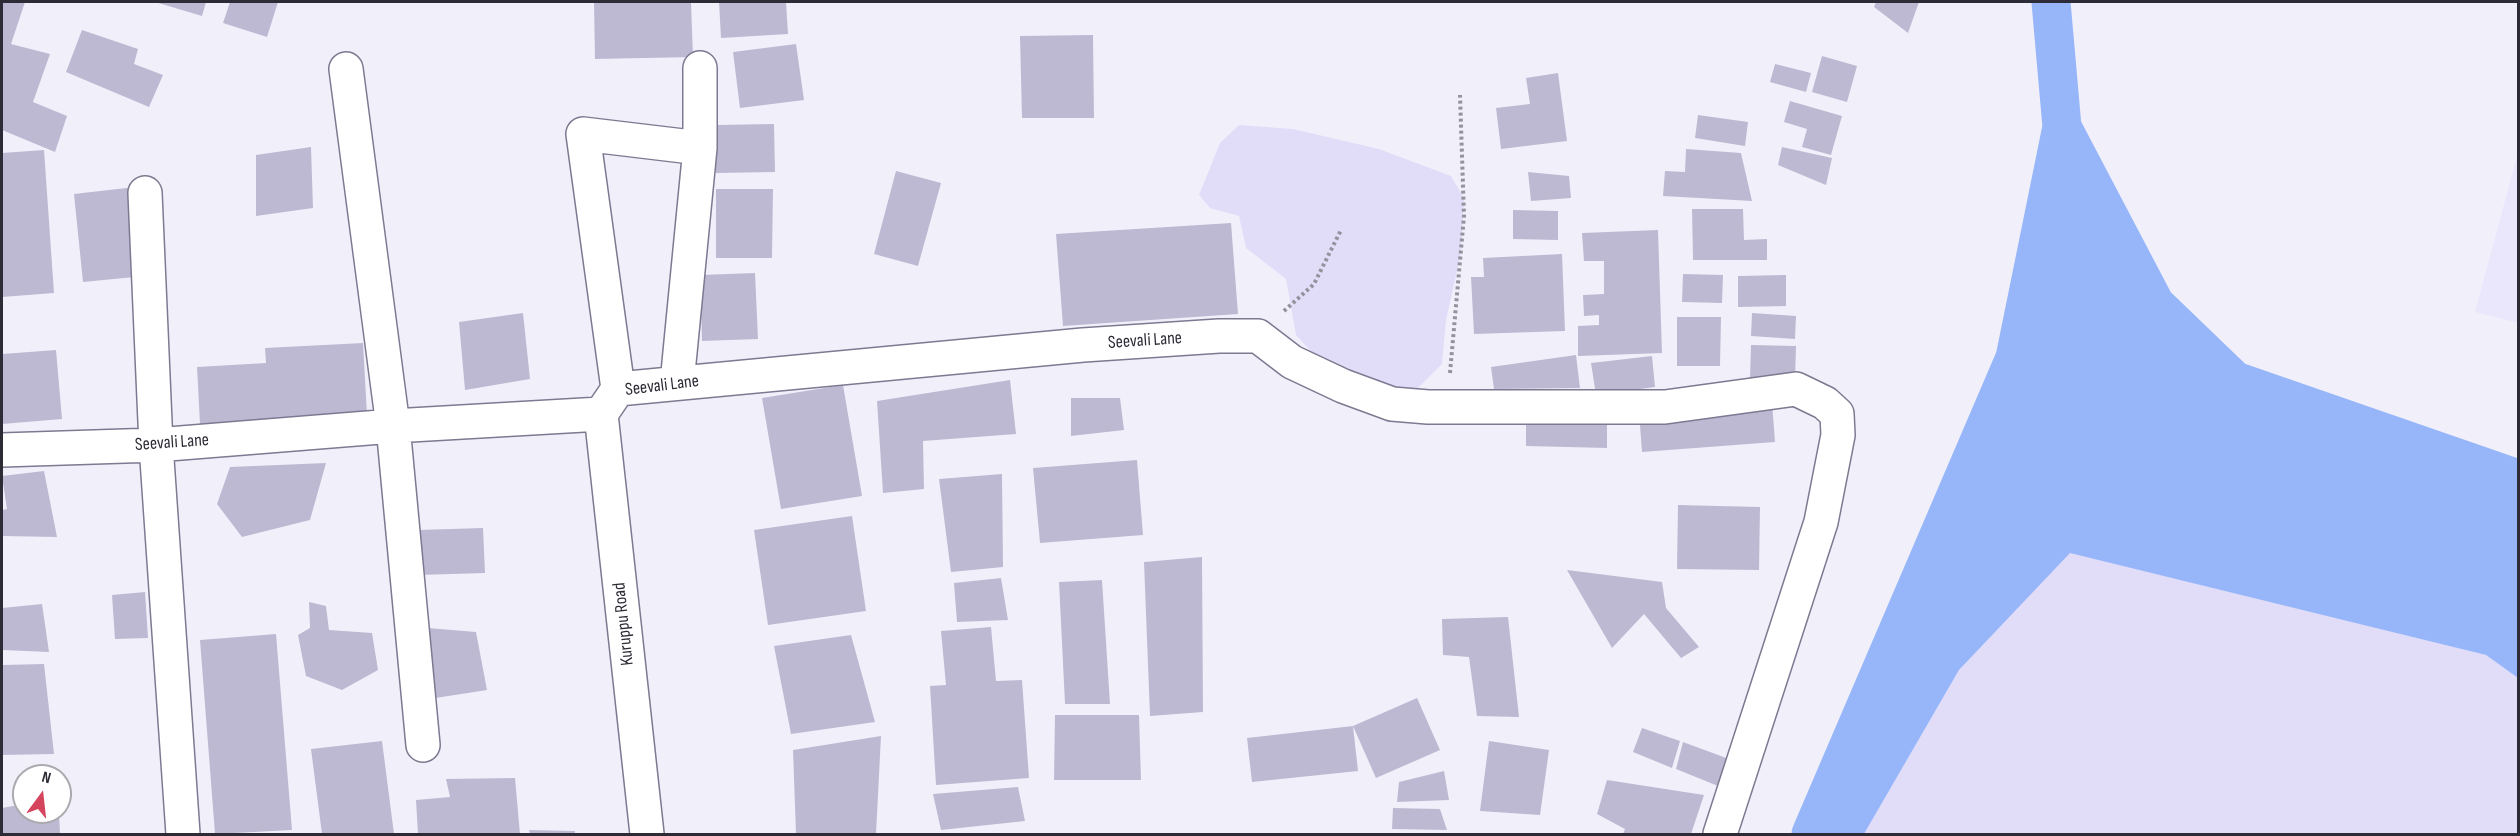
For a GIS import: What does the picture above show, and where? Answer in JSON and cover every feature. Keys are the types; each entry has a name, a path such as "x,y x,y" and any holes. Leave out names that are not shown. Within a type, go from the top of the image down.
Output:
{"street":[{"path":"677,383 700,148 700,68"},
{"path":"346,69 393,426 423,745"},
{"name":"Kuruppu Road","path":"646,834 609,401 583,134 700,148"},
{"path":"145,193 156,445 183,834"},
{"path":"1258,336 1292,362 1343,386 1392,404 1428,407 1665,407 1796,389 1825,403 1837,414 1838,435 1821,522 1720,834"},
{"name":"Seevali Lane","path":"2,450 156,445 393,426 609,401 677,383 1083,345 1258,336"}],"path":[{"path":"1428,407 1448,395 1464,216 1460,95"},
{"path":"1258,336 1314,284 1341,230"}],"shaded area":[{"path":"1239,125 1293,129 1379,149 1451,176 1464,198 1461,253 1446,320 1442,364 1406,400 1343,386 1296,335 1286,279 1246,248 1239,216 1210,208 1199,195 1220,143"},
{"path":"2518,152 2518,323 2475,312"},
{"path":"2070,552 2486,655 2518,678 2518,834 1864,834 1959,670"}],"water":[{"path":"2062,127 2155,304 2235,381 2518,479 2518,678 2486,655 2070,553 1959,670 1864,834 1811,834 2015,358"}],"building":[{"path":"2,2 25,2 11,44 50,54 33,102 67,116 55,152 2,130"},
{"path":"155,2 206,2 202,16"},
{"path":"230,2 278,2 267,37 223,23"},
{"path":"594,2 691,2 693,57 595,59"},
{"path":"719,2 786,2 788,34 721,38"},
{"path":"1876,2 1919,2 1908,33 1874,7"},
{"path":"82,30 138,49 134,64 163,75 149,107 66,72"},
{"path":"1093,35 1094,118 1022,118 1020,36"},
{"path":"796,44 804,100 740,108 733,52"},
{"path":"1822,56 1857,66 1847,102 1812,92"},
{"path":"1775,64 1811,73 1806,92 1770,82"},
{"path":"1558,73 1567,141 1501,149 1496,108 1530,104 1526,78"},
{"path":"1790,101 1842,116 1831,155 1802,147 1807,129 1784,122"},
{"path":"1698,115 1748,122 1745,146 1695,138"},
{"path":"774,124 775,172 716,173 715,125"},
{"path":"311,147 313,208 256,216 256,155"},
{"path":"1782,147 1832,158 1826,185 1778,165"},
{"path":"1686,149 1741,153 1752,201 1663,196 1665,171 1685,172"},
{"path":"44,150 54,293 2,297 2,153"},
{"path":"896,171 941,183 918,266 874,254"},
{"path":"1528,172 1569,176 1571,198 1531,201"},
{"path":"135,187 145,276 83,282 74,194"},
{"path":"716,189 773,189 772,258 716,258"},
{"path":"1692,209 1743,209 1744,240 1767,239 1767,260 1693,260"},
{"path":"1513,210 1558,211 1558,240 1513,239"},
{"path":"1231,223 1238,314 1063,326 1056,234"},
{"path":"1658,230 1662,353 1578,356 1578,326 1599,325 1599,315 1584,316 1583,295 1604,294 1604,261 1584,261 1582,233"},
{"path":"1562,254 1565,331 1474,334 1471,277 1484,277 1483,258"},
{"path":"755,273 758,339 702,341 700,275"},
{"path":"1683,274 1723,275 1722,303 1682,302"},
{"path":"1786,275 1786,306 1738,307 1738,276"},
{"path":"523,313 530,379 465,390 459,322"},
{"path":"1752,313 1796,316 1795,339 1751,336"},
{"path":"1677,317 1721,317 1720,366 1677,366"},
{"path":"363,343 367,415 200,424 197,367 266,363 265,348"},
{"path":"1751,345 1796,346 1795,379 1750,378"},
{"path":"56,350 62,419 2,424 2,354"},
{"path":"1576,355 1580,388 1494,389 1491,367"},
{"path":"1652,356 1655,387 1596,395 1591,363"},
{"path":"1010,380 1016,434 923,441 924,489 883,493 877,401"},
{"path":"843,385 862,496 781,509 762,398"},
{"path":"1071,398 1120,398 1124,430 1071,436"},
{"path":"1772,403 1775,442 1642,452 1639,412"},
{"path":"1526,412 1607,414 1607,448 1526,446"},
{"path":"1137,460 1143,535 1040,543 1033,468"},
{"path":"326,463 310,520 242,537 217,504 230,467"},
{"path":"44,471 57,537 2,536 2,510 7,509 2,476"},
{"path":"1002,474 1003,567 951,572 939,479"},
{"path":"1678,505 1760,507 1759,570 1677,569"},
{"path":"852,516 866,611 768,625 754,530"},
{"path":"483,528 485,573 419,575 417,530"},
{"path":"1202,557 1203,712 1150,716 1144,562"},
{"path":"1567,570 1662,582 1666,608 1699,647 1681,658 1644,614 1612,648"},
{"path":"1001,578 1008,620 957,622 954,583"},
{"path":"1102,580 1110,704 1065,704 1059,582"},
{"path":"145,592 148,638 115,639 112,595"},
{"path":"309,602 326,606 329,630 372,633 378,670 342,690 306,676 298,635 310,628"},
{"path":"42,604 49,652 2,650 2,608"},
{"path":"1508,617 1519,717 1477,716 1469,657 1443,655 1442,619"},
{"path":"991,627 996,681 1022,680 1029,778 936,785 930,686 946,685 941,631"},
{"path":"428,628 476,632 487,690 429,699"},
{"path":"276,634 292,830 215,834 200,640"},
{"path":"851,635 875,722 791,734 774,646"},
{"path":"44,664 54,754 2,755 2,665"},
{"path":"1417,698 1440,750 1376,778 1353,726"},
{"path":"1055,715 1139,715 1141,780 1054,780"},
{"path":"1353,726 1358,771 1252,782 1247,738"},
{"path":"1642,728 1680,741 1672,768 1633,752"},
{"path":"881,736 876,834 796,834 793,750"},
{"path":"382,741 394,834 322,834 311,749"},
{"path":"1489,741 1549,750 1540,815 1480,811"},
{"path":"1683,742 1729,759 1718,786 1676,769"},
{"path":"1444,771 1449,800 1397,802 1399,782"},
{"path":"515,778 520,834 418,834 416,800 450,797 446,779"},
{"path":"1607,780 1704,795 1691,834 1623,834 1625,829 1597,814"},
{"path":"1018,787 1025,821 941,830 933,794"},
{"path":"12,806 12,824 60,824 60,834 2,834 2,808"},
{"path":"1393,808 1440,809 1447,830 1392,829"},
{"path":"529,830 575,831 575,834 530,834"}],"waterway":[{"path":"1811,834 2015,358 2062,127 2051,2"},
{"path":"2062,127 2155,304 2235,381 2518,479"}]}
